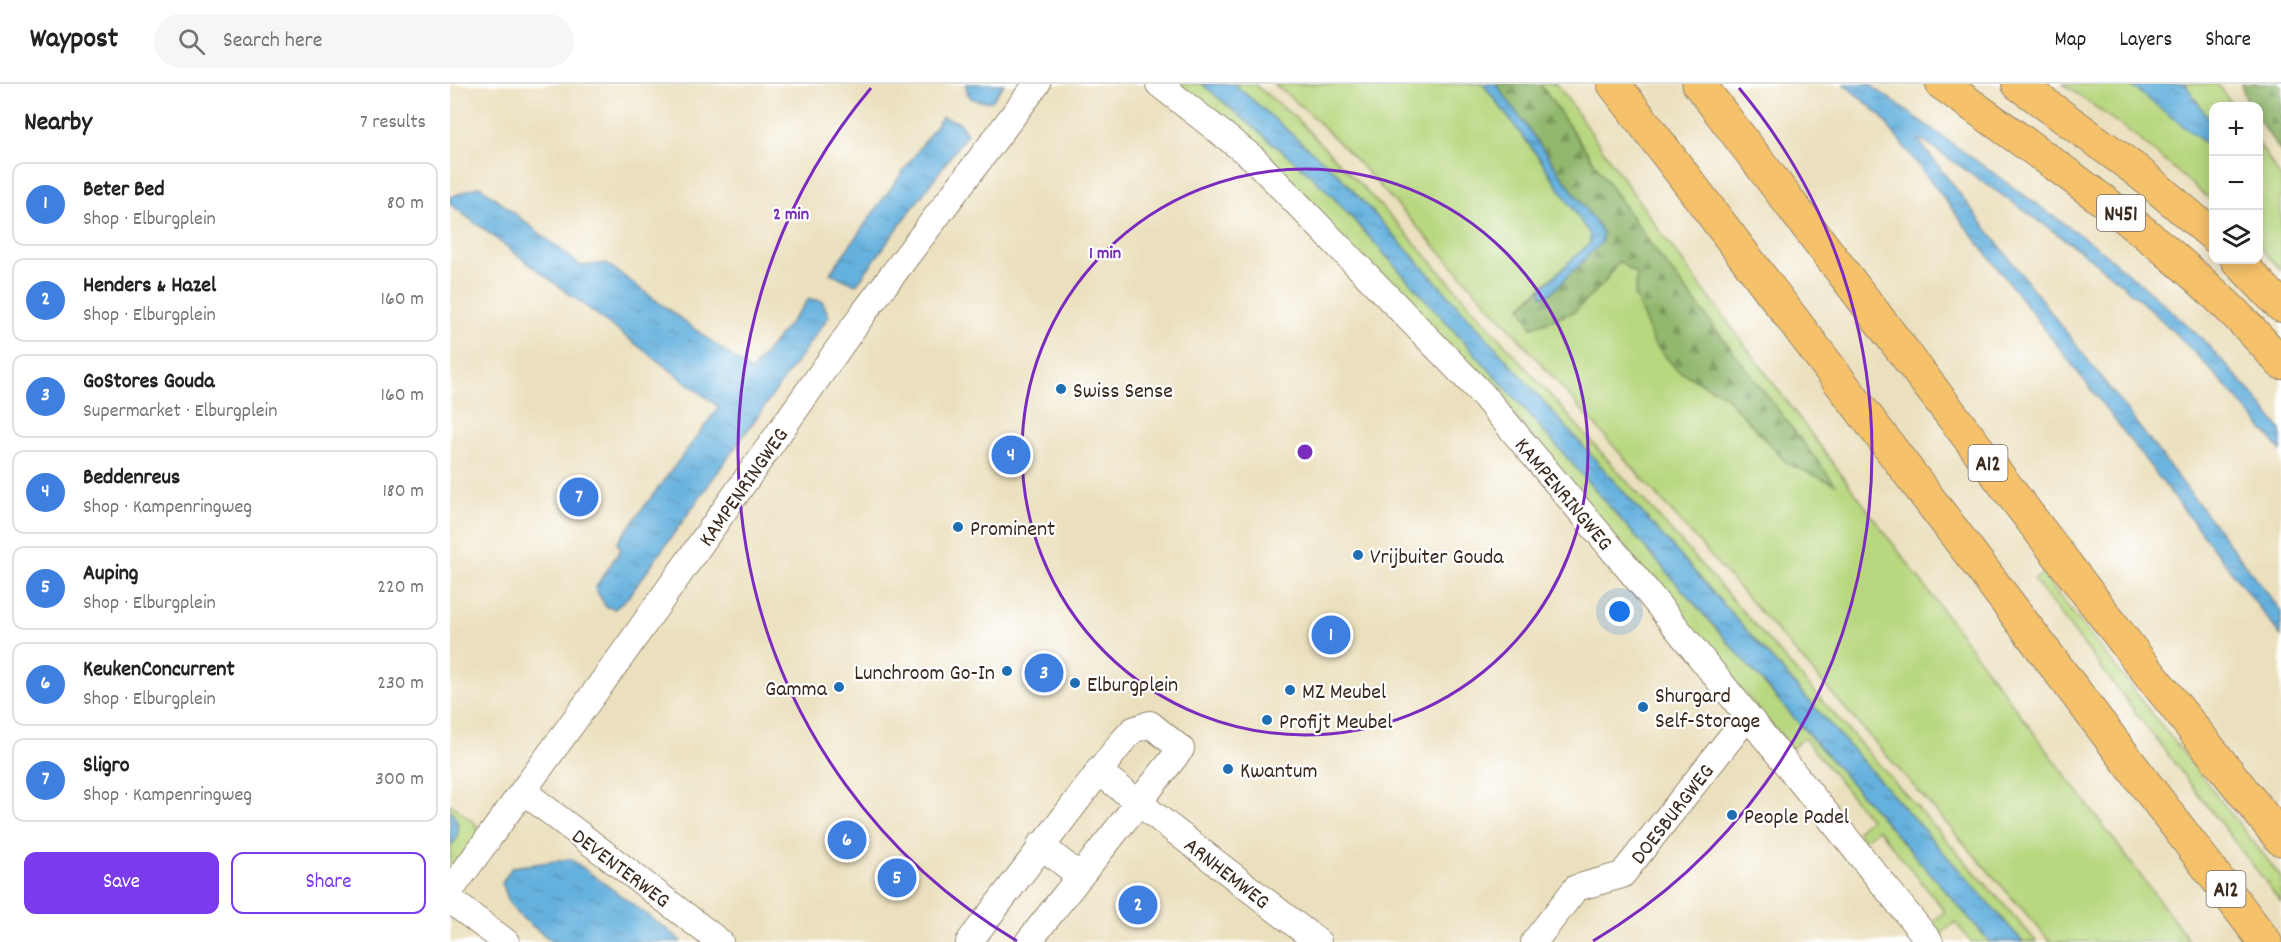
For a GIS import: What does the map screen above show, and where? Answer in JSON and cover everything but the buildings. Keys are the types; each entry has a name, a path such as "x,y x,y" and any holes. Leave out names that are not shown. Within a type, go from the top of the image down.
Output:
{"highway":[{"name":"A12","path":"1614,84 2265,942"},
{"name":"A12","path":"1699,84 2120,636 2281,839"},
{"name":"A12","path":"2186,837 2246,942"}],"main road":[{"name":"N451","path":"1942,84 2158,243 2221,299 2281,363"},
{"name":"N451","path":"2018,84 2136,170 2209,232"},
{"path":"2241,264 2281,306"}],"street":[{"name":"KAMPENRINGWEG","path":"450,891 625,651 865,311 1037,84"},
{"name":"KAMPENRINGWEG","path":"1159,84 1253,158 1483,395 1597,530 1930,942"},
{"name":"DOESBURGWEG","path":"1534,942 1576,888 1622,874 1747,717"},
{"path":"969,942 1098,771 1133,730 1150,724 1181,749 1028,942"},
{"path":"1098,771 1139,802"},
{"name":"DEVENTERWEG","path":"523,791 720,942"},
{"name":"ARNHEMWEG","path":"1139,802 1318,942"},
{"path":"1040,845 1080,876"},
{"path":"450,900 506,942"}],"green space":[{"path":"1174,84 1202,84 1307,172 1332,196 1513,396 1990,942 1971,942 1955,922 1941,934 1932,923 1945,911 1878,829 1864,840 1857,831 1870,819 1804,738 1791,749 1505,404"},
{"path":"1234,84 1254,84 1297,119 1397,223 2037,942 2023,942 1488,339 1338,174"},
{"path":"1274,84 1483,84 1540,159 1590,235 1590,243 1521,306 1603,284 1619,261 1637,275 1635,296 1654,343 1677,370 1724,395 1788,464 1649,242 1540,84 1557,84 1659,230 2190,942 2051,942 1507,325 1356,160 1307,111"},
{"path":"1496,84 1540,84 1649,242 1835,484 1788,464 1724,395 1677,370 1654,343 1635,296 1637,275 1619,261 1603,284 1574,312 1532,327 1521,307 1541,289 1542,295 1603,233"},
{"path":"2063,84 2129,84 2209,140 2209,199 2133,134"},
{"path":"2185,84 2217,84 2230,102 2209,102 2209,119"},
{"path":"2241,84 2279,84 2281,86 2281,152 2263,126 2263,102 2247,102"},
{"path":"2263,150 2281,178 2281,270 2263,250"},
{"path":"2042,574 2281,877 2281,902 2034,580"},
{"path":"450,804 474,822 481,833 455,866 450,868 450,845 455,842 453,812 450,810"}],"water":[{"path":"966,84 1004,84 992,101 982,102 974,100 968,94"},
{"path":"1202,84 1234,84 1338,174 1488,339 2023,942 1990,942 1513,396 1332,196 1307,172"},
{"path":"1483,84 1496,84 1603,233 1601,243 1550,294 1542,296 1541,289 1590,243 1590,235 1540,159"},
{"path":"1844,84 1869,84 2098,248 2202,339 2253,394 2281,430 2281,451 2237,398 2139,299 2086,255 2025,211 1922,140 1919,141 2281,611 2281,636 1879,114"},
{"path":"2129,84 2185,84 2209,119 2209,143 2205,143"},
{"path":"942,117 959,122 967,134 856,285 830,273"},
{"path":"480,186 581,266 606,263 751,371 809,299 822,301 829,316 630,595 615,609 606,607 595,588 621,549 617,543 719,407 450,204 450,197"},
{"path":"450,810 457,823 458,833 450,845"},
{"path":"571,859 681,942 553,942 521,917 510,904 502,883 512,867"}],"place":[{"name":"Swiss Sense","path":"1061,389"},
{"name":"Beddenreus","path":"1011,455"},
{"name":"Sligro","path":"579,497"},
{"name":"Prominent","path":"958,527"},
{"name":"Vrijbuiter Gouda","path":"1358,555"},
{"name":"Beter Bed","path":"1331,635"},
{"name":"Lunchroom Go-In","path":"1007,671"},
{"name":"GoStores Gouda","path":"1044,673"},
{"name":"Elburgplein","path":"1075,683"},
{"name":"Gamma","path":"839,687"},
{"name":"MZ Meubel","path":"1290,690"},
{"name":"Shurgard Self-Storage","path":"1643,707"},
{"name":"Profijt Meubel","path":"1267,720"},
{"name":"Kwantum","path":"1228,769"},
{"name":"People Padel","path":"1732,815"},
{"name":"KeukenConcurrent","path":"847,840"},
{"name":"Auping","path":"897,878"},
{"name":"Henders & Hazel","path":"1138,905"}]}
